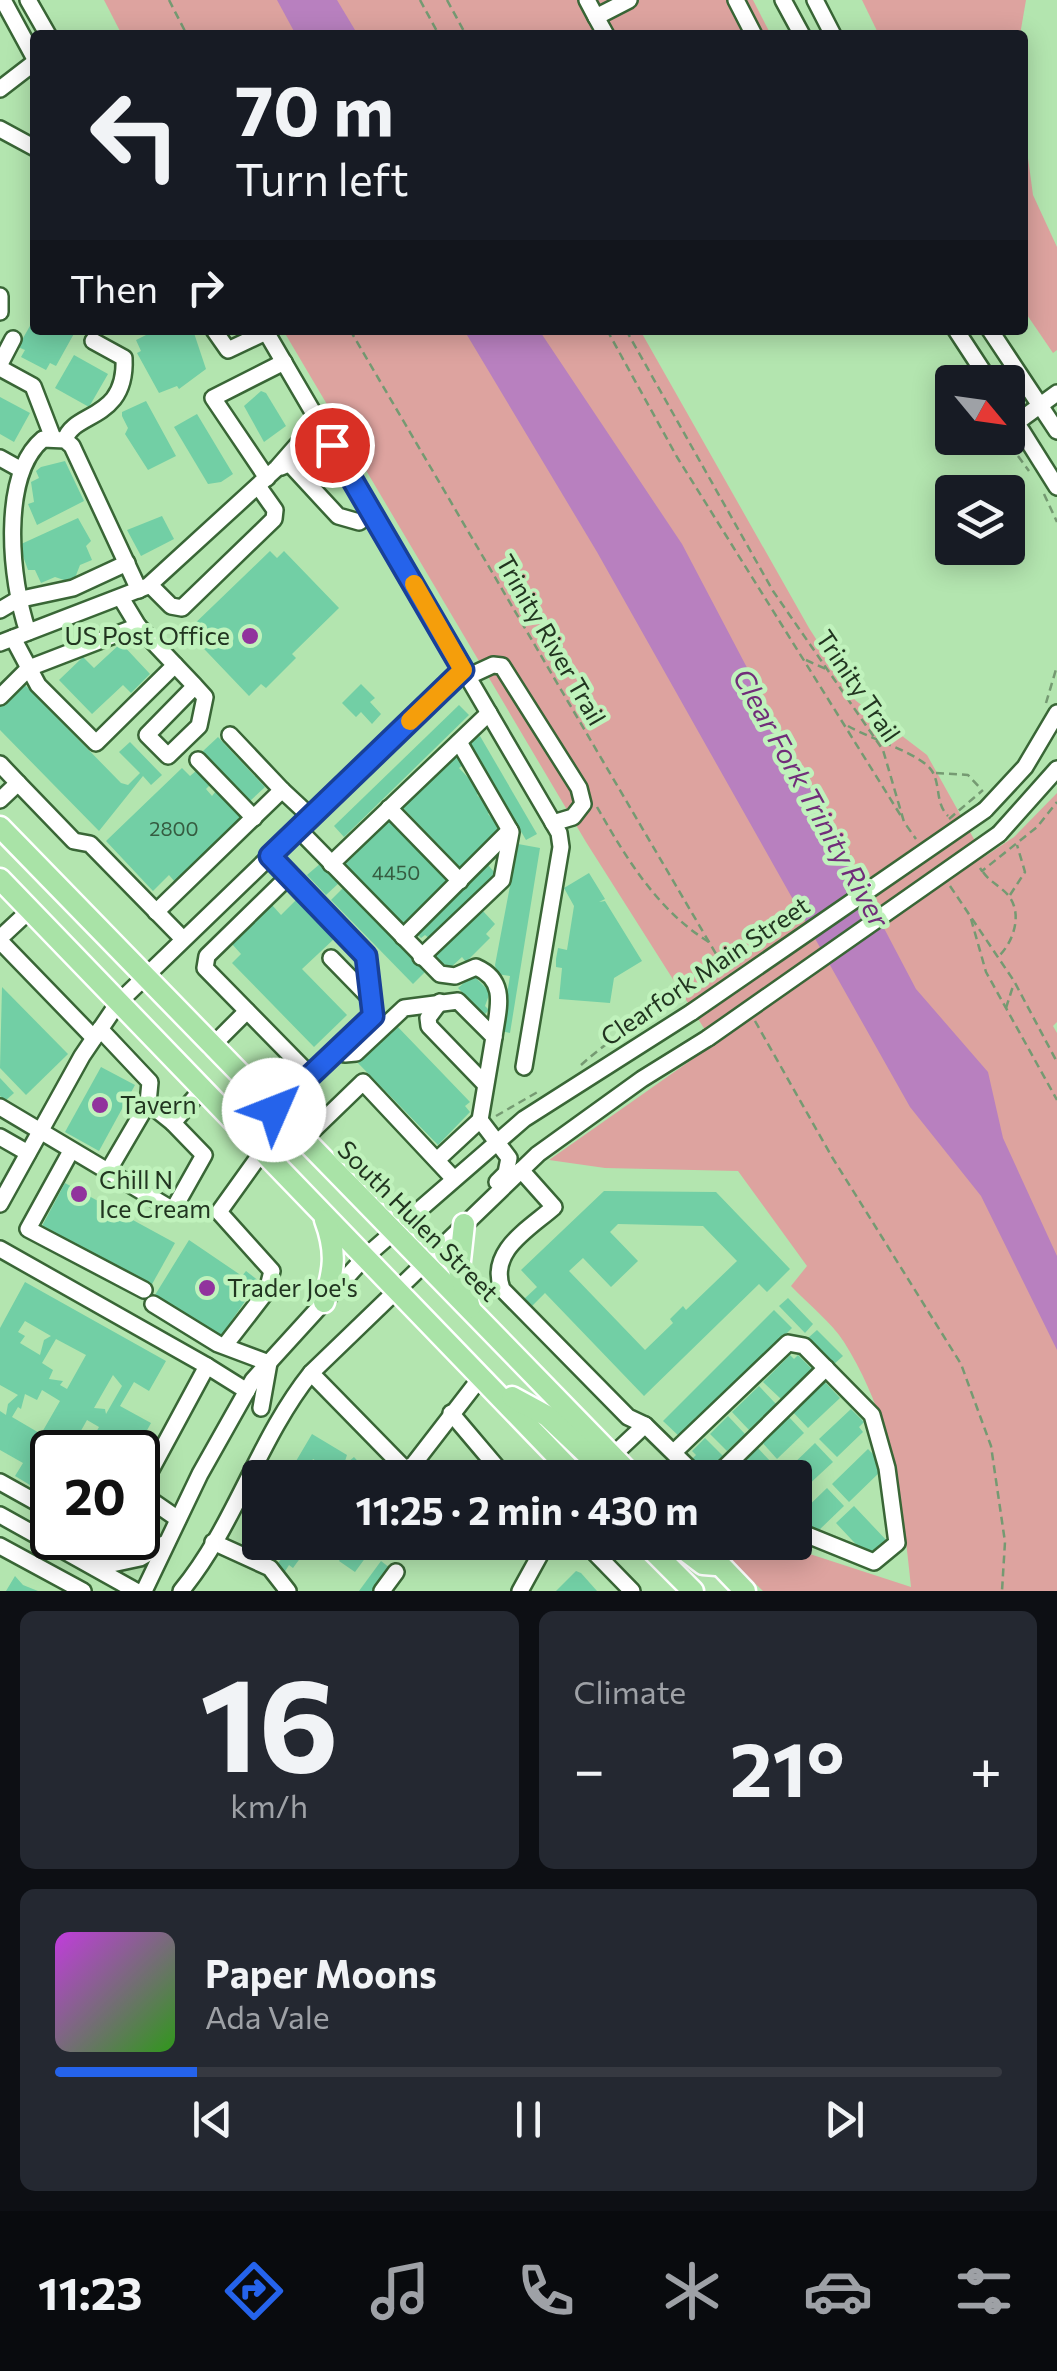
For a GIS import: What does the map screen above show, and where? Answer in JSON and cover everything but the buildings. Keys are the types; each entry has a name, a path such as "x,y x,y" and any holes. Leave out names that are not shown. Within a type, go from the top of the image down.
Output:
{"main road":[{"name":"South Hulen Street","path":"0,827 616,1460"},
{"path":"0,879 561,1460"},
{"path":"323,1214 335,1245 334,1272 324,1302"},
{"path":"471,1310 459,1270 472,1217"},
{"path":"481,1377 547,1416 587,1454 612,1456"},
{"path":"662,1560 694,1591"},
{"path":"698,1560 718,1565"},
{"path":"714,1560 745,1591"}],"street":[{"path":"4,0 30,52"},
{"path":"587,0 603,30"},
{"path":"596,16 629,0"},
{"path":"736,0 751,30"},
{"path":"783,0 799,30"},
{"path":"814,0 831,30"},
{"path":"15,23 32,7 45,30"},
{"path":"0,88 30,65"},
{"path":"0,129 30,145"},
{"path":"0,296 4,306 0,312"},
{"path":"218,335 228,350 258,335"},
{"path":"268,335 554,825 561,847 524,1067"},
{"path":"959,335 979,365"},
{"path":"993,335 1057,431"},
{"path":"13,339 0,366 33,386 59,439 84,465 128,563 145,588 170,606 182,608 274,519 273,474"},
{"path":"93,341 124,358 124,373 104,412 76,424 59,439 38,443 11,483 5,506 5,564 17,600 14,638 38,685 96,743 175,665"},
{"path":"284,362 212,398 273,474 338,516 359,522 372,513"},
{"path":"1025,411 1057,393"},
{"path":"14,638 145,588 273,474 318,421"},
{"path":"1025,437 1057,487"},
{"path":"273,474 332,445"},
{"path":"0,458 18,468"},
{"path":"0,610 17,600 73,588 128,563"},
{"path":"121,598 138,626 195,686"},
{"path":"0,696 29,668 138,626"},
{"path":"0,1204 118,1003 465,674 502,666 580,788 582,804 573,816 554,825"},
{"path":"331,864 489,713"},
{"name":"Clearfork Main Street","path":"144,1590 164,1544 246,1391 364,1257 524,1119 692,1012 985,810 1025,767 1057,713"},
{"path":"230,735 311,817"},
{"path":"421,957 502,880 510,830 459,742"},
{"path":"198,760 254,818"},
{"path":"0,764 74,842 90,844 183,940"},
{"path":"180,1591 200,1565 288,1401 310,1373 422,1262 521,1170 612,1099 708,1038 999,834 1057,769"},
{"path":"0,800 18,783"},
{"path":"156,912 282,790"},
{"path":"389,808 460,880"},
{"path":"298,829 421,957 447,977 476,967 493,978 500,996 485,1084 483,1124 509,1165 472,1217"},
{"path":"403,937 510,830"},
{"path":"270,856 366,956 373,1016 274,1110"},
{"path":"289,876 207,956 205,968 310,1075"},
{"path":"30,910 0,939 150,1082 148,1103 108,1172"},
{"path":"202,921 221,942"},
{"path":"331,958 371,999"},
{"path":"338,1049 345,1054 356,1052 404,1008 440,1002 458,1001 494,1037"},
{"path":"440,1002 428,1018 429,1026 485,1084"},
{"path":"211,1047 247,1011"},
{"path":"303,1140 362,1082 454,1180"},
{"path":"173,1123 202,1090"},
{"path":"0,1107 173,1210 204,1155 148,1103"},
{"path":"437,1160 483,1124"},
{"path":"0,1137 28,1153"},
{"path":"71,1151 28,1228 148,1297 218,1344 268,1363 261,1408"},
{"path":"226,1344 267,1292 272,1270 219,1212 262,1152"},
{"path":"521,1170 554,1206 504,1251 498,1264 502,1289 628,1417 645,1424 682,1460"},
{"path":"0,1248 246,1391"},
{"path":"674,1452 788,1342 804,1346 872,1415 887,1468 897,1543 874,1562 812,1537"},
{"path":"178,1519 139,1492 207,1366"},
{"path":"732,1460 826,1368"},
{"path":"310,1373 395,1464 405,1468 413,1465 481,1377"},
{"path":"451,1412 491,1460"},
{"path":"612,1456 645,1424"},
{"path":"0,1482 30,1499"},
{"path":"0,1515 30,1528"},
{"path":"213,1542 270,1568 288,1591"},
{"path":"98,1568 140,1558 164,1544"},
{"path":"0,1546 83,1591"},
{"path":"87,1560 144,1590"},
{"path":"520,1591 537,1560"},
{"path":"602,1560 632,1591"},
{"path":"198,1591 200,1565"},
{"path":"382,1591 396,1572"}],"path":[{"path":"169,0 184,30"},
{"path":"420,0 436,30"},
{"path":"446,0 463,30"},
{"name":"Trinity River Trail","path":"353,335 724,968 668,1008 618,1035 577,1068"},
{"path":"610,335 678,456 904,822"},
{"name":"Trinity Trail","path":"629,335 773,591 878,744 904,822 924,850"},
{"path":"1018,456 1028,471"},
{"path":"1040,486 1057,522"},
{"path":"802,658 827,670"},
{"path":"846,725 878,744 902,750 924,762 934,774 940,809 948,816"},
{"path":"934,774 968,774 982,790"},
{"path":"594,801 657,897 688,930 710,943"},
{"path":"1009,896 1026,872 1017,843"},
{"path":"982,871 1009,896 1015,914 1014,935 998,958"},
{"path":"943,878 1014,981 1057,1062"},
{"path":"971,917 976,948 1057,1100"},
{"path":"1006,1008 1014,981"},
{"path":"748,1009 832,1158 961,1364 992,1446 1005,1542 1002,1591"},
{"path":"483,1124 506,1107 553,1084"}],"shaded area":[{"path":"104,0 753,0 768,30 119,30"},
{"path":"862,0 1026,0 1021,30 877,30"},
{"path":"1028,158 1033,195 1057,247 1057,350 1053,353 1028,316"},
{"path":"286,335 643,335 809,628 855,700 927,755 984,857 1014,837 1057,793 1057,1022 1053,1026 1057,1033 1057,1591 763,1591 731,1560 812,1560 812,1555 911,1587 899,1491 873,1400 839,1335 791,1286 807,1266 738,1171 605,1168 549,1160 714,1044 586,842"}],"water":[{"path":"277,0 337,0 355,30 293,30"},
{"name":"Clear Fork Trinity River","path":"467,335 542,335 682,544 916,989 988,1072 1003,1138 1057,1256 1057,1350 981,1196 910,1107 597,552"}],"slow traffic":[{"path":"410,721 463,670 414,584"}],"place":[{"name":"US Post Office","path":"250,636"},
{"name":"Tavern","path":"100,1105"},
{"name":"Chill N Ice Cream","path":"79,1194"},
{"name":"Trader Joe's","path":"207,1288"}],"route":[{"path":"274,1110 373,1016 366,956 270,856 463,670 332,445"}]}
